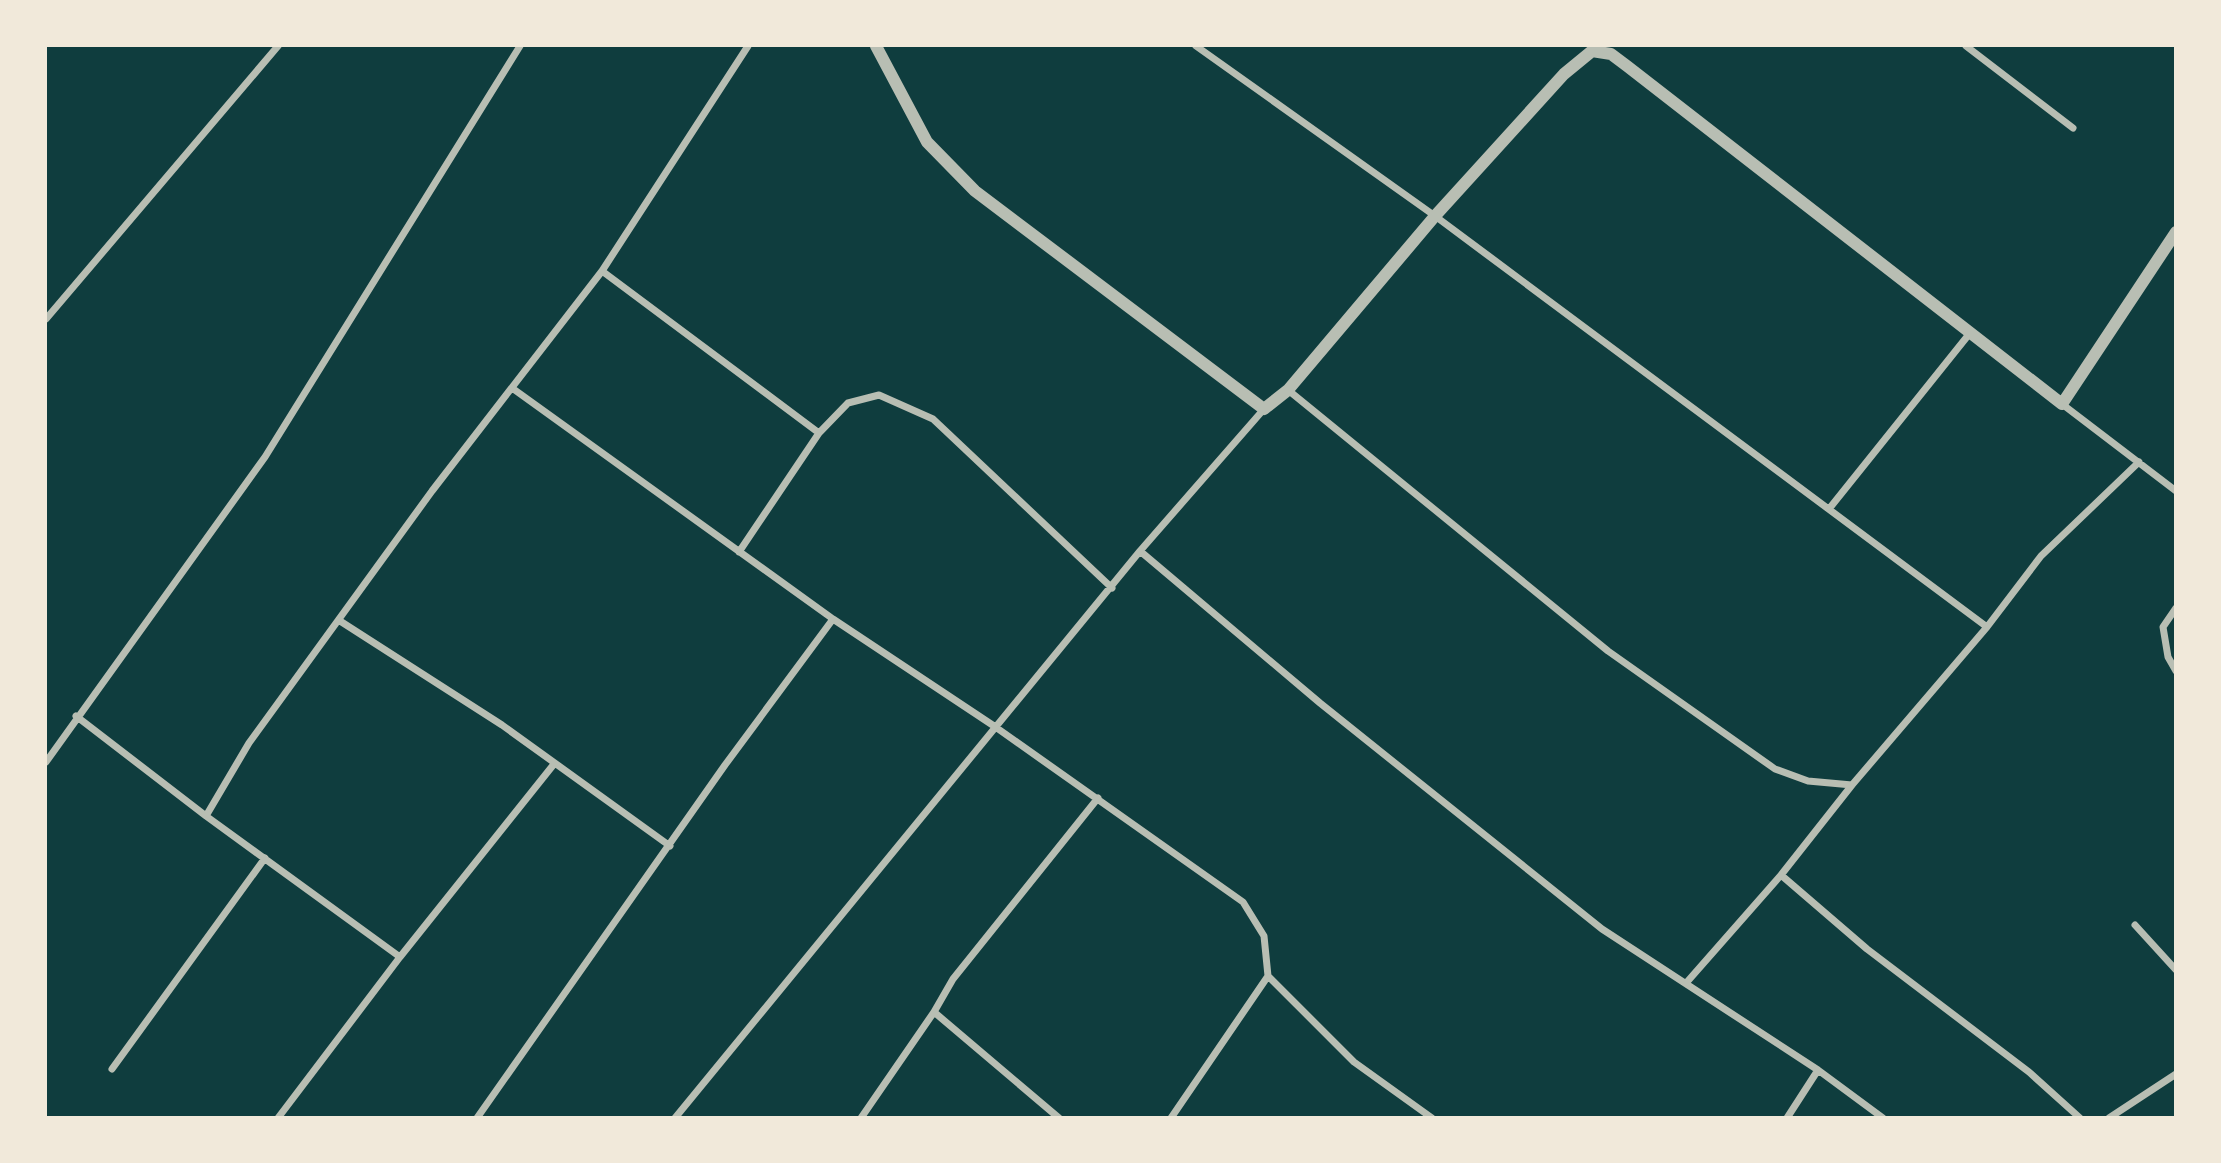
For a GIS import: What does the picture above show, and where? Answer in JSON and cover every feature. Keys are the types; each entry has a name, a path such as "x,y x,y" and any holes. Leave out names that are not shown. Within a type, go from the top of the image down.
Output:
{"street":[{"path":"46,319 278,46"},
{"path":"46,762 76,716 265,457 520,46"},
{"path":"206,816 250,743 432,491 602,271 748,46"},
{"path":"876,46 927,142 975,191 1264,409"},
{"path":"1196,46 1435,216 1987,627"},
{"path":"1966,46 2073,128"},
{"path":"675,1118 1140,551 1264,409 1288,390 1435,216 1564,74 1594,48 1611,54 1627,66 2175,491"},
{"path":"2062,404 2175,232"},
{"path":"602,271 819,433"},
{"path":"1829,509 1970,333"},
{"path":"512,388 833,620 994,726 1243,902 1264,936 1268,976 1354,1062 1433,1118"},
{"path":"1288,390 1608,651 1775,769 1808,781 1852,785"},
{"path":"738,552 819,433 848,403 879,395 933,419 1112,588"},
{"path":"1687,982 1781,875 1852,785 1987,627 2041,556 2139,462"},
{"path":"1140,551 1320,703 1602,929 1818,1070 1883,1118"},
{"path":"2175,608 2163,627 2168,657 2175,671"},
{"path":"477,1118 766,708 833,620"},
{"path":"340,621 502,725 670,846"},
{"path":"76,716 206,816 400,957"},
{"path":"46,745 54,751"},
{"path":"278,1118 400,957 554,764"},
{"path":"861,1118 934,1012 953,979 1098,798"},
{"path":"112,1069 265,858"},
{"path":"1781,875 1867,949 2029,1072 2080,1118"},
{"path":"2135,925 2175,970"},
{"path":"1171,1118 1268,976"},
{"path":"934,1012 1059,1118"},
{"path":"1787,1118 1818,1070"},
{"path":"2109,1118 2175,1074"}]}
